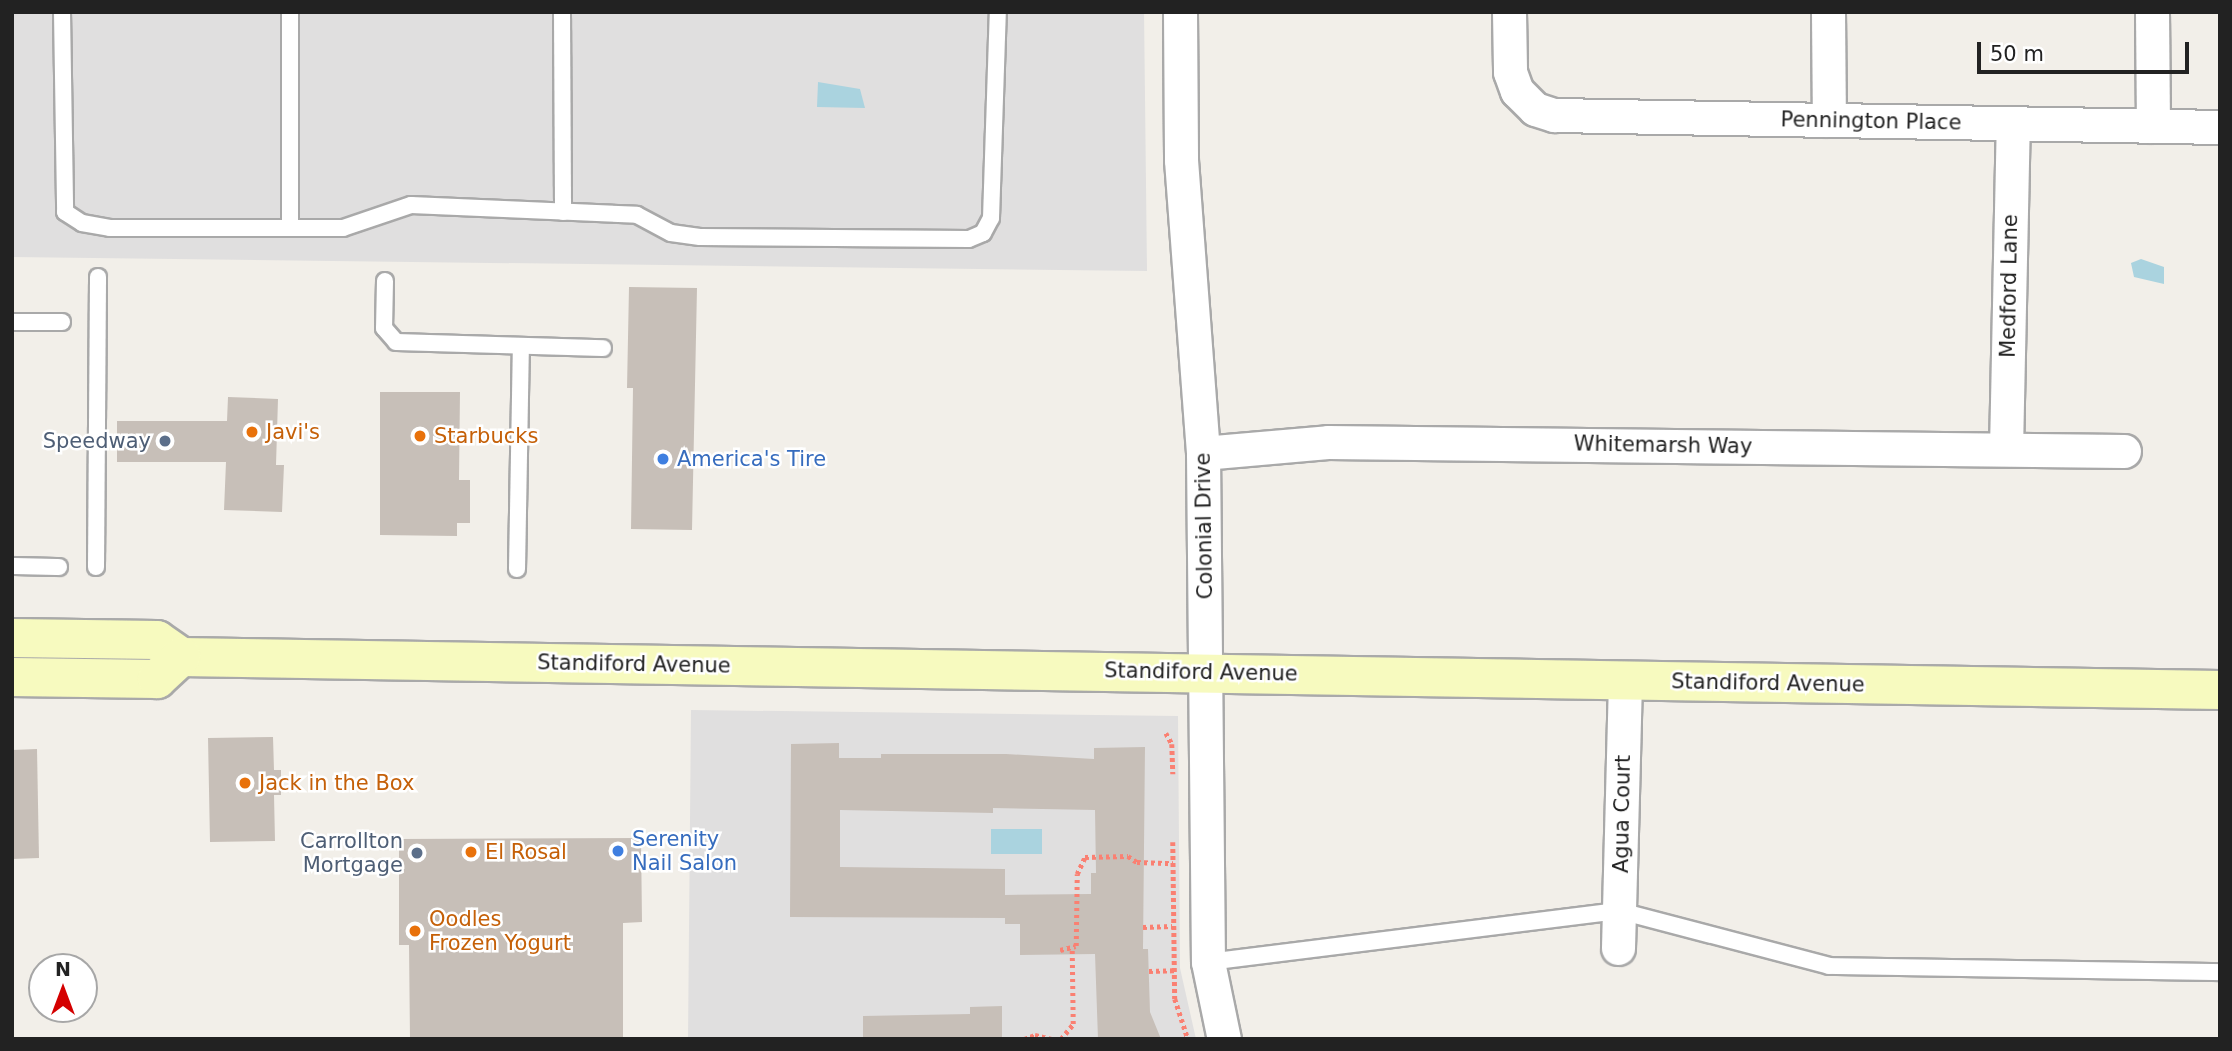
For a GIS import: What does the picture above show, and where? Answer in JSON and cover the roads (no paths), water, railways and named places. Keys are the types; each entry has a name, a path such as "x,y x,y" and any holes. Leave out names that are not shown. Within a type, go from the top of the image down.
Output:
{"main road":[{"name":"Standiford Avenue","path":"12,638 157,640 181,657 2220,690"},
{"path":"12,677 157,679 181,657"}],"street":[{"name":"Colonial Drive","path":"1180,12 1181,160 1203,453 1208,962 1224,1039"},
{"name":"Pennington Place","path":"1509,12 1510,72 1525,101 1554,115 2220,128"},
{"path":"1828,12 1829,120"},
{"path":"2152,12 2153,126"},
{"name":"Medford Lane","path":"2006,449 2012,124"},
{"name":"Whitemarsh Way","path":"1203,453 1328,442 2123,451"},
{"name":"Agua Court","path":"1618,948 1625,680"}],"lane":[{"path":"62,12 65,212 82,223 110,228 343,229 411,205 637,215 671,233 700,237 969,239 983,233 991,218 998,12"},
{"path":"290,12 290,229"},
{"path":"562,12 563,212"},
{"path":"96,567 99,277"},
{"path":"385,281 384,328 396,342 603,348"},
{"path":"12,323 62,322"},
{"path":"517,569 521,346"},
{"path":"12,566 59,567"},
{"path":"1208,962 1620,911 1829,966 2220,972"}],"water":[{"path":"818,82 860,89 865,108 817,107"},
{"path":"2141,259 2164,267 2164,284 2134,277 2131,263"},
{"path":"991,829 1042,829 1042,854 991,854"}],"place":[{"name":"Javi's","path":"252,432"},
{"name":"Starbucks","path":"420,436"},
{"name":"Speedway","path":"165,441"},
{"name":"America's Tire","path":"663,459"},
{"name":"Jack in the Box","path":"245,783"},
{"name":"Serenity Nail Salon","path":"618,851"},
{"name":"El Rosal","path":"471,852"},
{"name":"Carrollton Mortgage","path":"417,853"},
{"name":"Oodles Frozen Yogurt","path":"415,931"}]}
